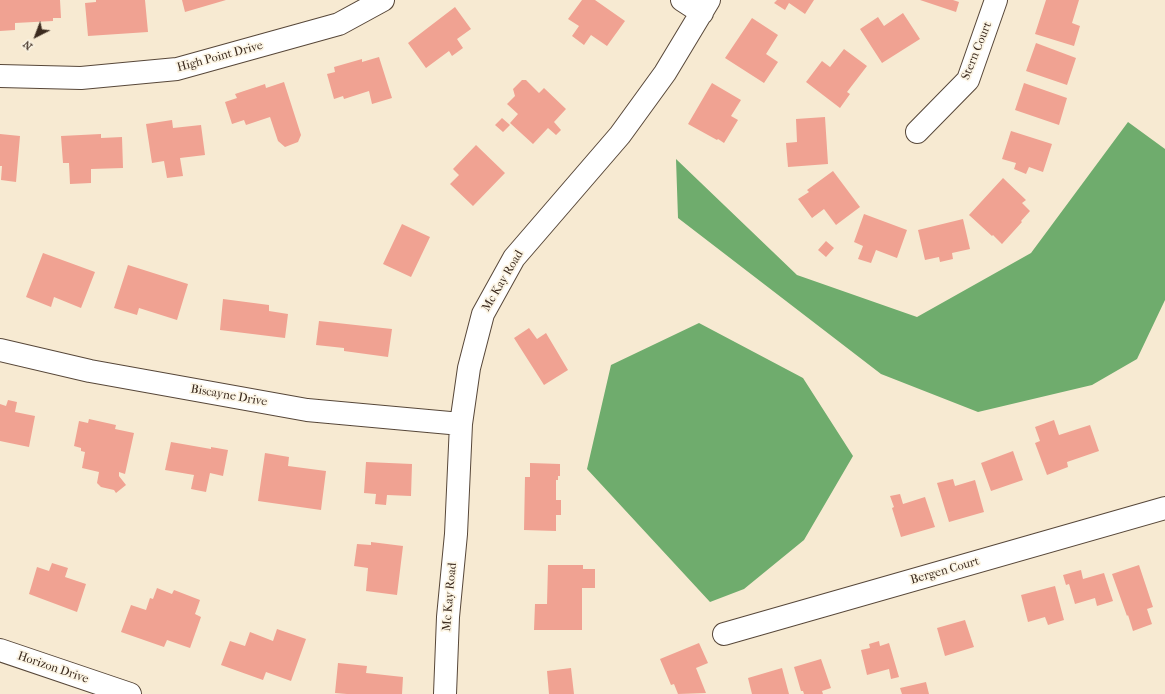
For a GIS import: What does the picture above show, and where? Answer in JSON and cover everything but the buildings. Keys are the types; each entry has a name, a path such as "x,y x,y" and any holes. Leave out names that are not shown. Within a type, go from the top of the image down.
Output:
{"street":[{"name":"High Point Drive","path":"0,76 81,78 177,69 339,24 383,0"},
{"path":"682,0 705,7"},
{"name":"Stern Court","path":"917,132 968,80 996,0"},
{"name":"Mc Kay Road","path":"445,694 448,617 456,534 461,424 469,368 483,314 514,258 620,136 665,73 705,7"},
{"name":"Biscayne Drive","path":"0,350 90,371 307,410 461,424"},
{"name":"Bergen Court","path":"724,634 1165,508"},
{"name":"Horizon Drive","path":"0,650 130,694"}],"green space":[{"path":"1128,122 1165,149 1165,300 1137,359 1092,385 978,412 881,374 678,218 676,159 797,275 917,317 1031,253"},
{"path":"699,323 803,378 853,456 804,540 744,589 710,602 587,469 611,365"}]}
